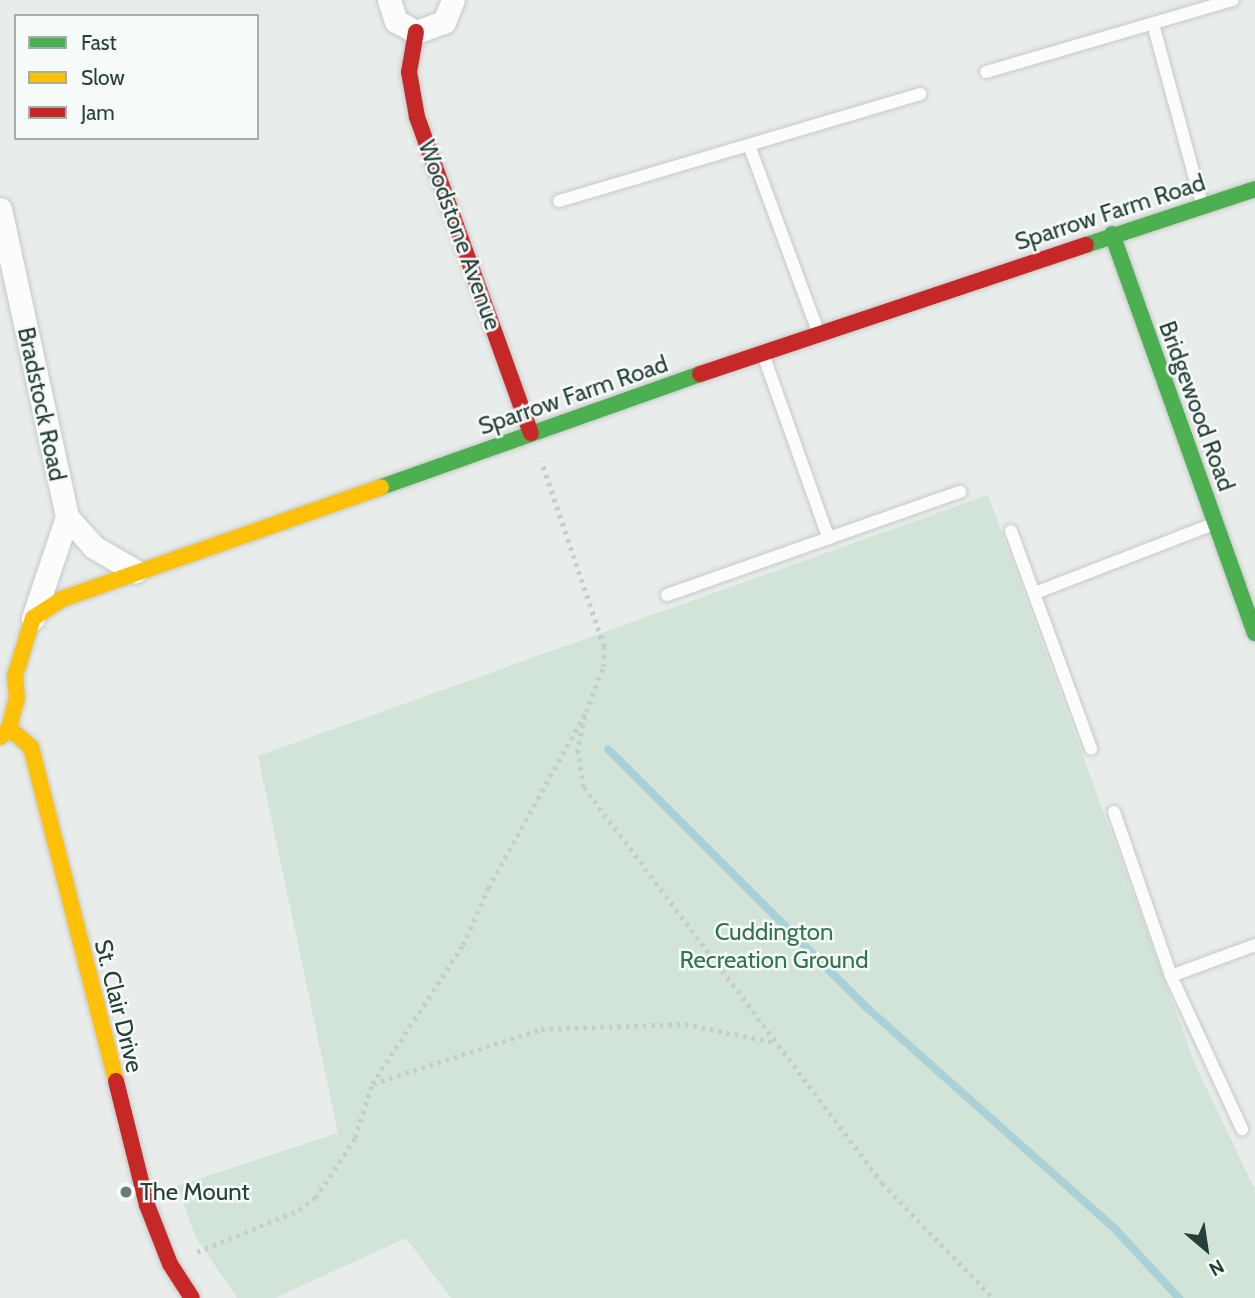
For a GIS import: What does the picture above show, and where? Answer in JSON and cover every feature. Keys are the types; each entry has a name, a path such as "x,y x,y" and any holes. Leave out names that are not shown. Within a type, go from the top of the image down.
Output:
{"street":[{"path":"388,0 396,21 416,32 444,22 453,0"},
{"name":"Woodstone Avenue","path":"416,32 409,72 417,117 531,433"},
{"name":"Sparrow Farm Road","path":"33,618 62,599 135,572 818,333 1202,204 1255,189"},
{"name":"Bradstock Road","path":"0,209 67,517 94,547 135,572"},
{"name":"Bridgewood Road","path":"1112,234 1215,523 1248,591 1255,633"},
{"path":"4,733 18,699 15,676 19,657 67,517"},
{"name":"St. Clair Drive","path":"4,733 31,747 147,1205 170,1264 192,1298"}],"lane":[{"path":"986,72 1233,0"},
{"path":"1153,24 1202,204"},
{"path":"559,201 921,94"},
{"path":"749,145 818,333"},
{"path":"763,353 829,539"},
{"path":"667,595 961,492"},
{"path":"1035,593 1215,523"},
{"path":"1011,531 1091,749"},
{"path":"1114,812 1171,975 1242,1129"},
{"path":"1171,975 1255,945"}],"path":[{"path":"170,1264 299,1210 315,1198 355,1138 372,1084 463,945 488,888 586,712 603,667 604,647 531,433"},
{"path":"586,712 578,750 584,787 773,1042 882,1183 993,1298"},
{"path":"372,1084 541,1028 685,1024 773,1042"}],"green space":[{"name":"Cuddington Recreation Ground","path":"988,495 1195,1064 1255,1190 1255,1298 451,1298 406,1238 275,1298 237,1298 196,1238 177,1186 338,1133 258,756"}],"waterway":[{"path":"608,749 866,1007 1116,1230 1179,1298"}],"traffic: fast":[{"path":"1086,245 1255,189"},
{"path":"1112,234 1255,633"},
{"path":"381,487 700,374"}],"traffic: slow":[{"path":"0,737 9,728 17,699 15,676 33,618 62,599 381,487"},
{"path":"9,728 31,747 116,1081"}],"traffic: jam":[{"path":"416,32 409,72 417,117 531,433"},
{"path":"700,374 1086,245"},
{"path":"116,1081 147,1205 170,1264 192,1298"}],"place":[{"name":"The Mount","path":"126,1192"}]}
